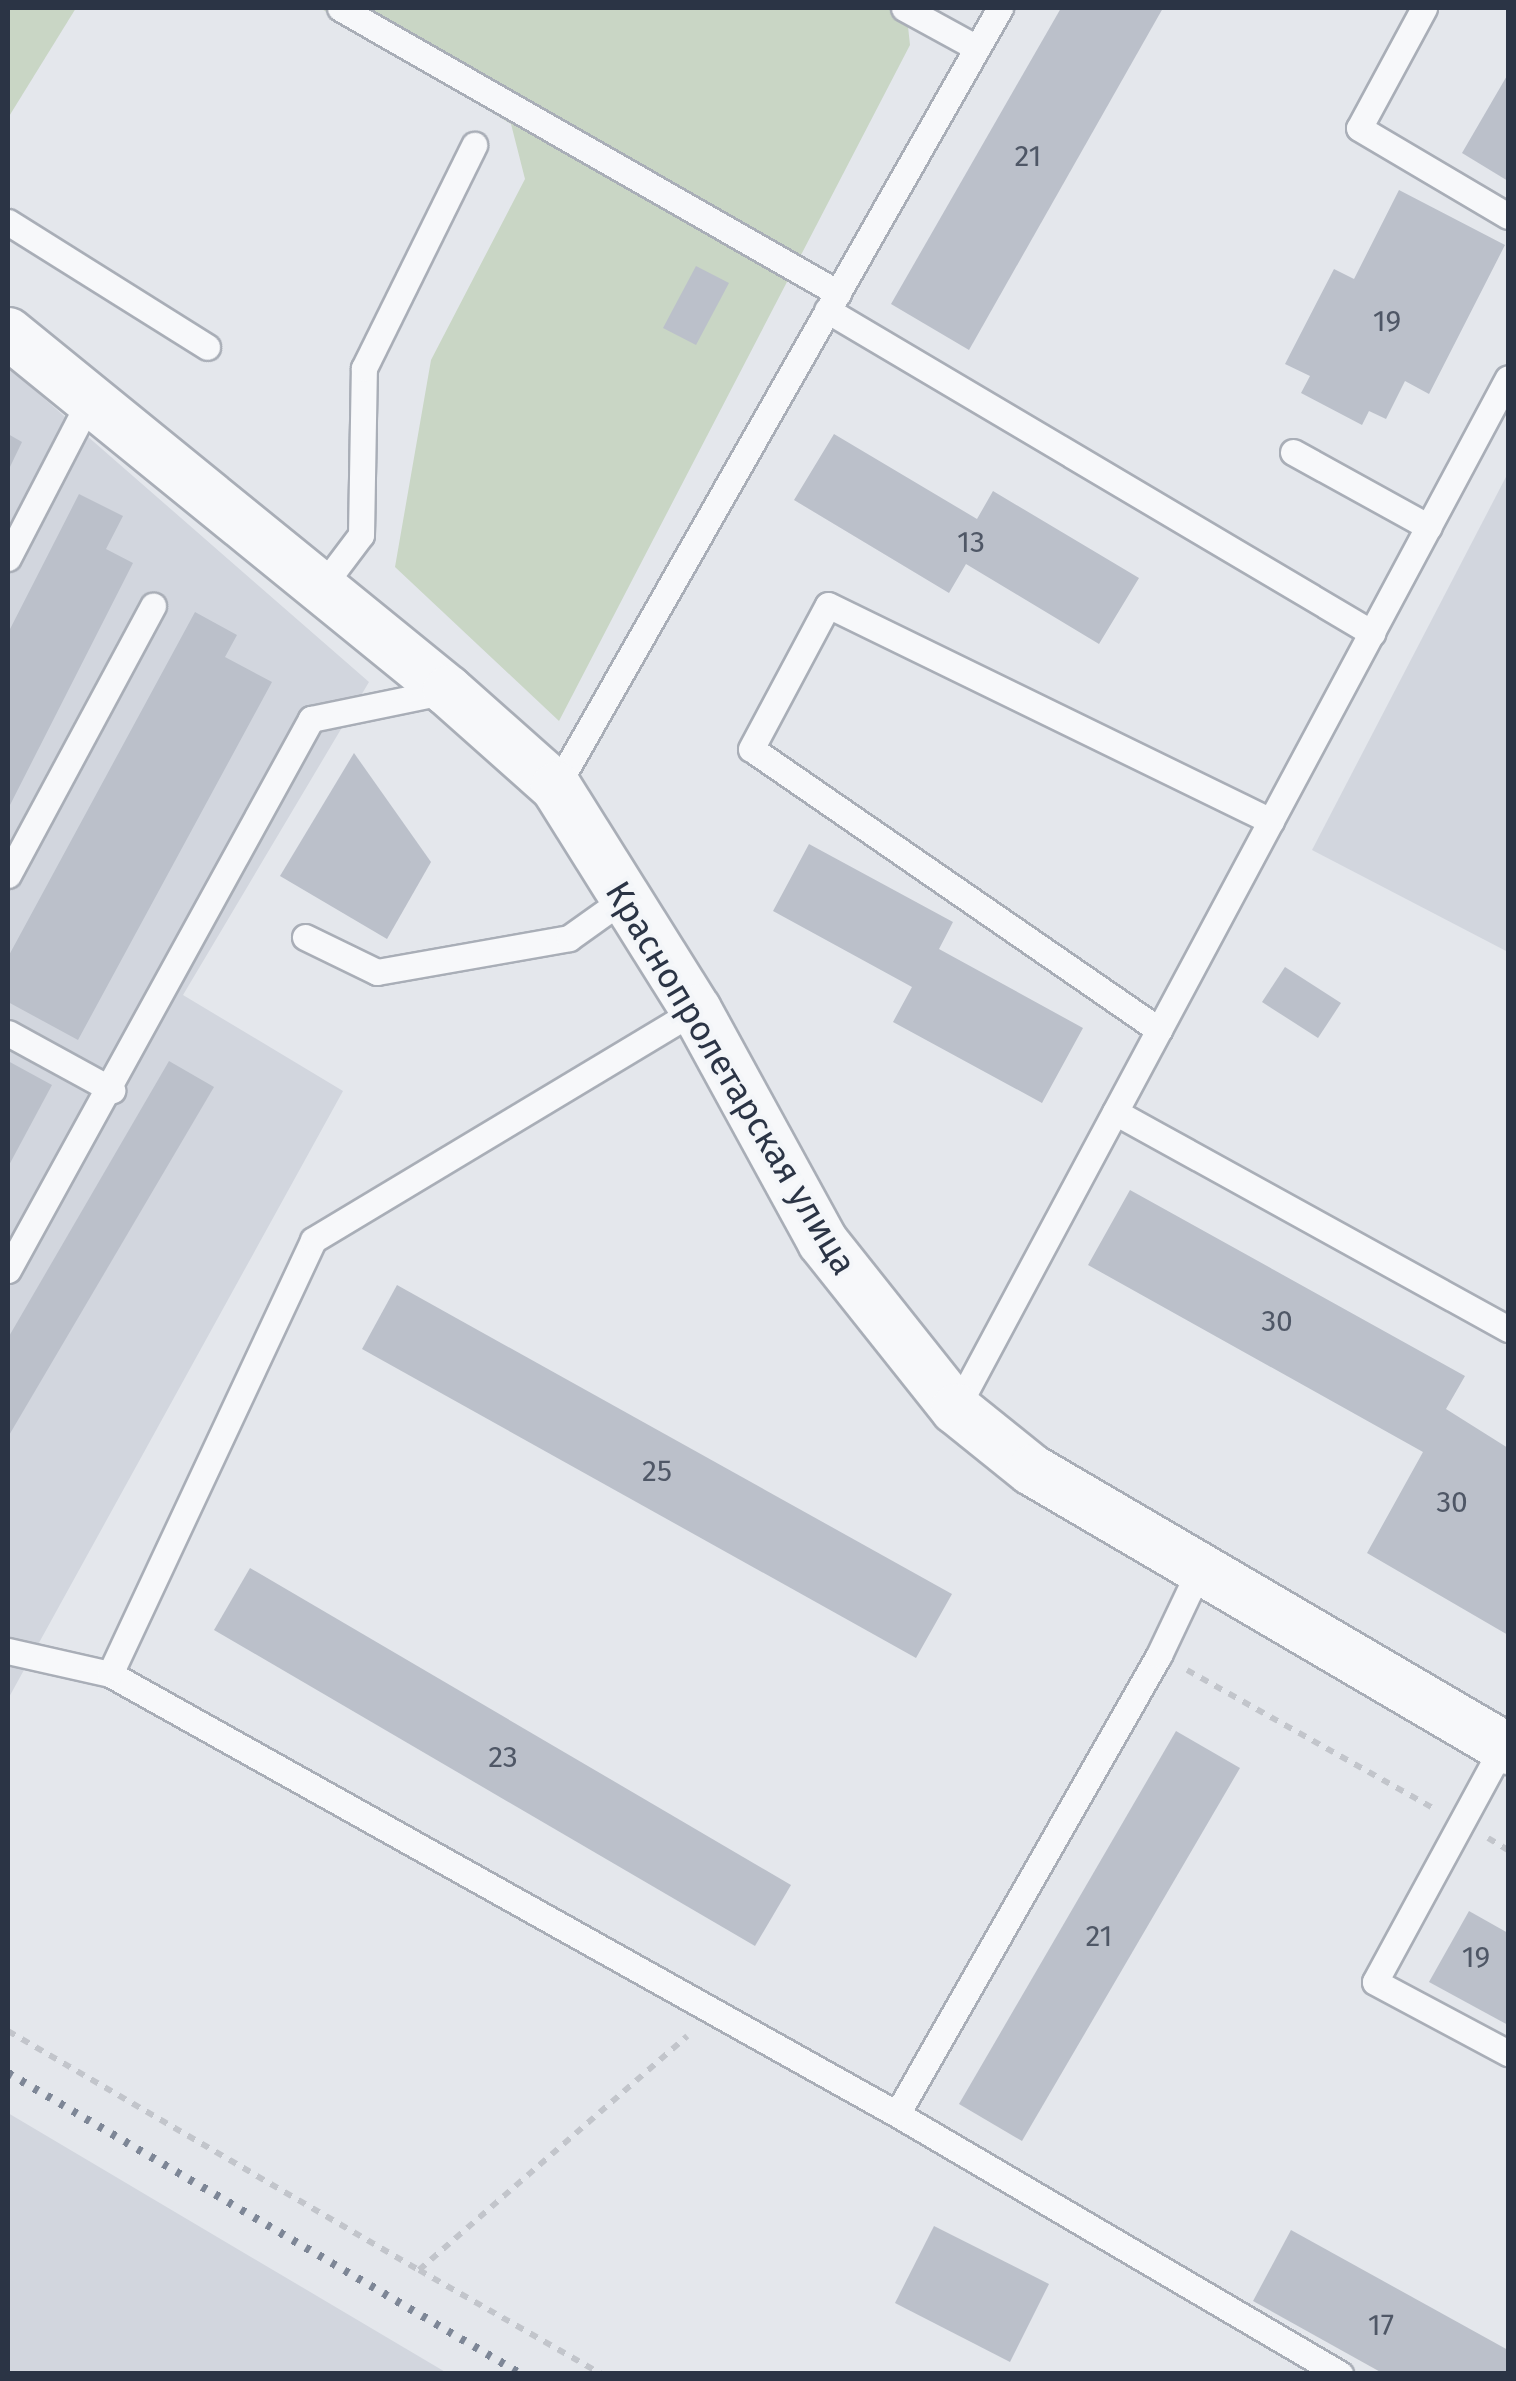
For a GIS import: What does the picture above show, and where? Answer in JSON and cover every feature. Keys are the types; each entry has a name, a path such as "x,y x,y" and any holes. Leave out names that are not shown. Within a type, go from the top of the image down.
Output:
{"street":[{"name":"Краснопролетарская улица","path":"8,333 448,690 556,787 696,1010 823,1242 956,1409 1032,1470 1198,1573 1506,1748"}],"lane":[{"path":"340,8 832,301 1372,634"},
{"path":"904,8 936,17 978,48"},
{"path":"556,787 1000,8"},
{"path":"1424,8 1359,128 1508,216"},
{"path":"321,588 361,535 364,368 474,146"},
{"path":"8,222 207,347"},
{"path":"956,1409 1508,378"},
{"path":"8,558 90,400"},
{"path":"1293,452 1429,526"},
{"path":"1160,1030 751,748 828,605 1270,821"},
{"path":"8,875 153,606"},
{"path":"8,1270 112,1090 310,719 448,690"},
{"path":"305,937 377,972 569,938 625,898"},
{"path":"110,1674 313,1240 696,1010"},
{"path":"8,1033 112,1090"},
{"path":"1115,1112 1508,1329"},
{"path":"897,2114 1159,1655 1198,1573"},
{"path":"8,1651 110,1674 897,2114 1340,2374"},
{"path":"1506,1748 1460,1823 1375,1982 1508,2053"}],"path":[{"path":"1159,1655 1508,1850"},
{"path":"420,2270 715,2012"},
{"path":"8,2030 601,2374"}],"shaded area":[{"path":"8,367 369,682 183,995 343,1091 8,1699"},
{"path":"1508,473 1508,952 1312,850"},
{"path":"8,2113 447,2373 8,2373"}],"green space":[{"path":"8,8 76,8 8,118"},
{"path":"320,8 906,8 910,45 559,721 395,567 431,360 525,179 511,124"}],"building":[{"path":"1061,8 1163,8 969,350 891,304"},
{"path":"1508,74 1508,181 1462,153"},
{"path":"1399,190 1505,245 1429,394 1405,381 1386,419 1369,411 1362,425 1301,393 1310,376 1285,364 1334,269 1354,279"},
{"path":"696,266 729,283 696,345 663,328"},
{"path":"8,434 22,442 8,471"},
{"path":"834,434 977,519 993,491 1139,578 1099,644 966,564 949,593 794,500"},
{"path":"79,494 123,516 106,549 133,563 8,809 8,633"},
{"path":"195,612 237,635 225,657 272,682 78,1040 8,1002 8,957"},
{"path":"354,753 431,862 387,939 280,876"},
{"path":"809,844 953,922 939,949 1083,1028 1042,1103 893,1022 912,987 773,911"},
{"path":"1285,967 1341,1003 1318,1038 1262,1002"},
{"path":"8,1061 52,1085 8,1167"},
{"path":"169,1061 214,1087 8,1437 8,1338"},
{"path":"1130,1190 1465,1376 1446,1409 1508,1448 1508,1635 1367,1553 1423,1452 1088,1265"},
{"path":"397,1285 952,1594 916,1658 362,1349"},
{"path":"250,1568 791,1885 755,1946 214,1630"},
{"path":"1176,1731 1240,1768 1022,2141 959,2104"},
{"path":"1469,1911 1508,1933 1508,2025 1429,1982"},
{"path":"934,2226 1049,2284 1010,2362 895,2303"},
{"path":"1291,2230 1508,2350 1508,2374 1384,2374 1253,2301"}],"railway":[{"path":"8,2073 521,2374"}]}
